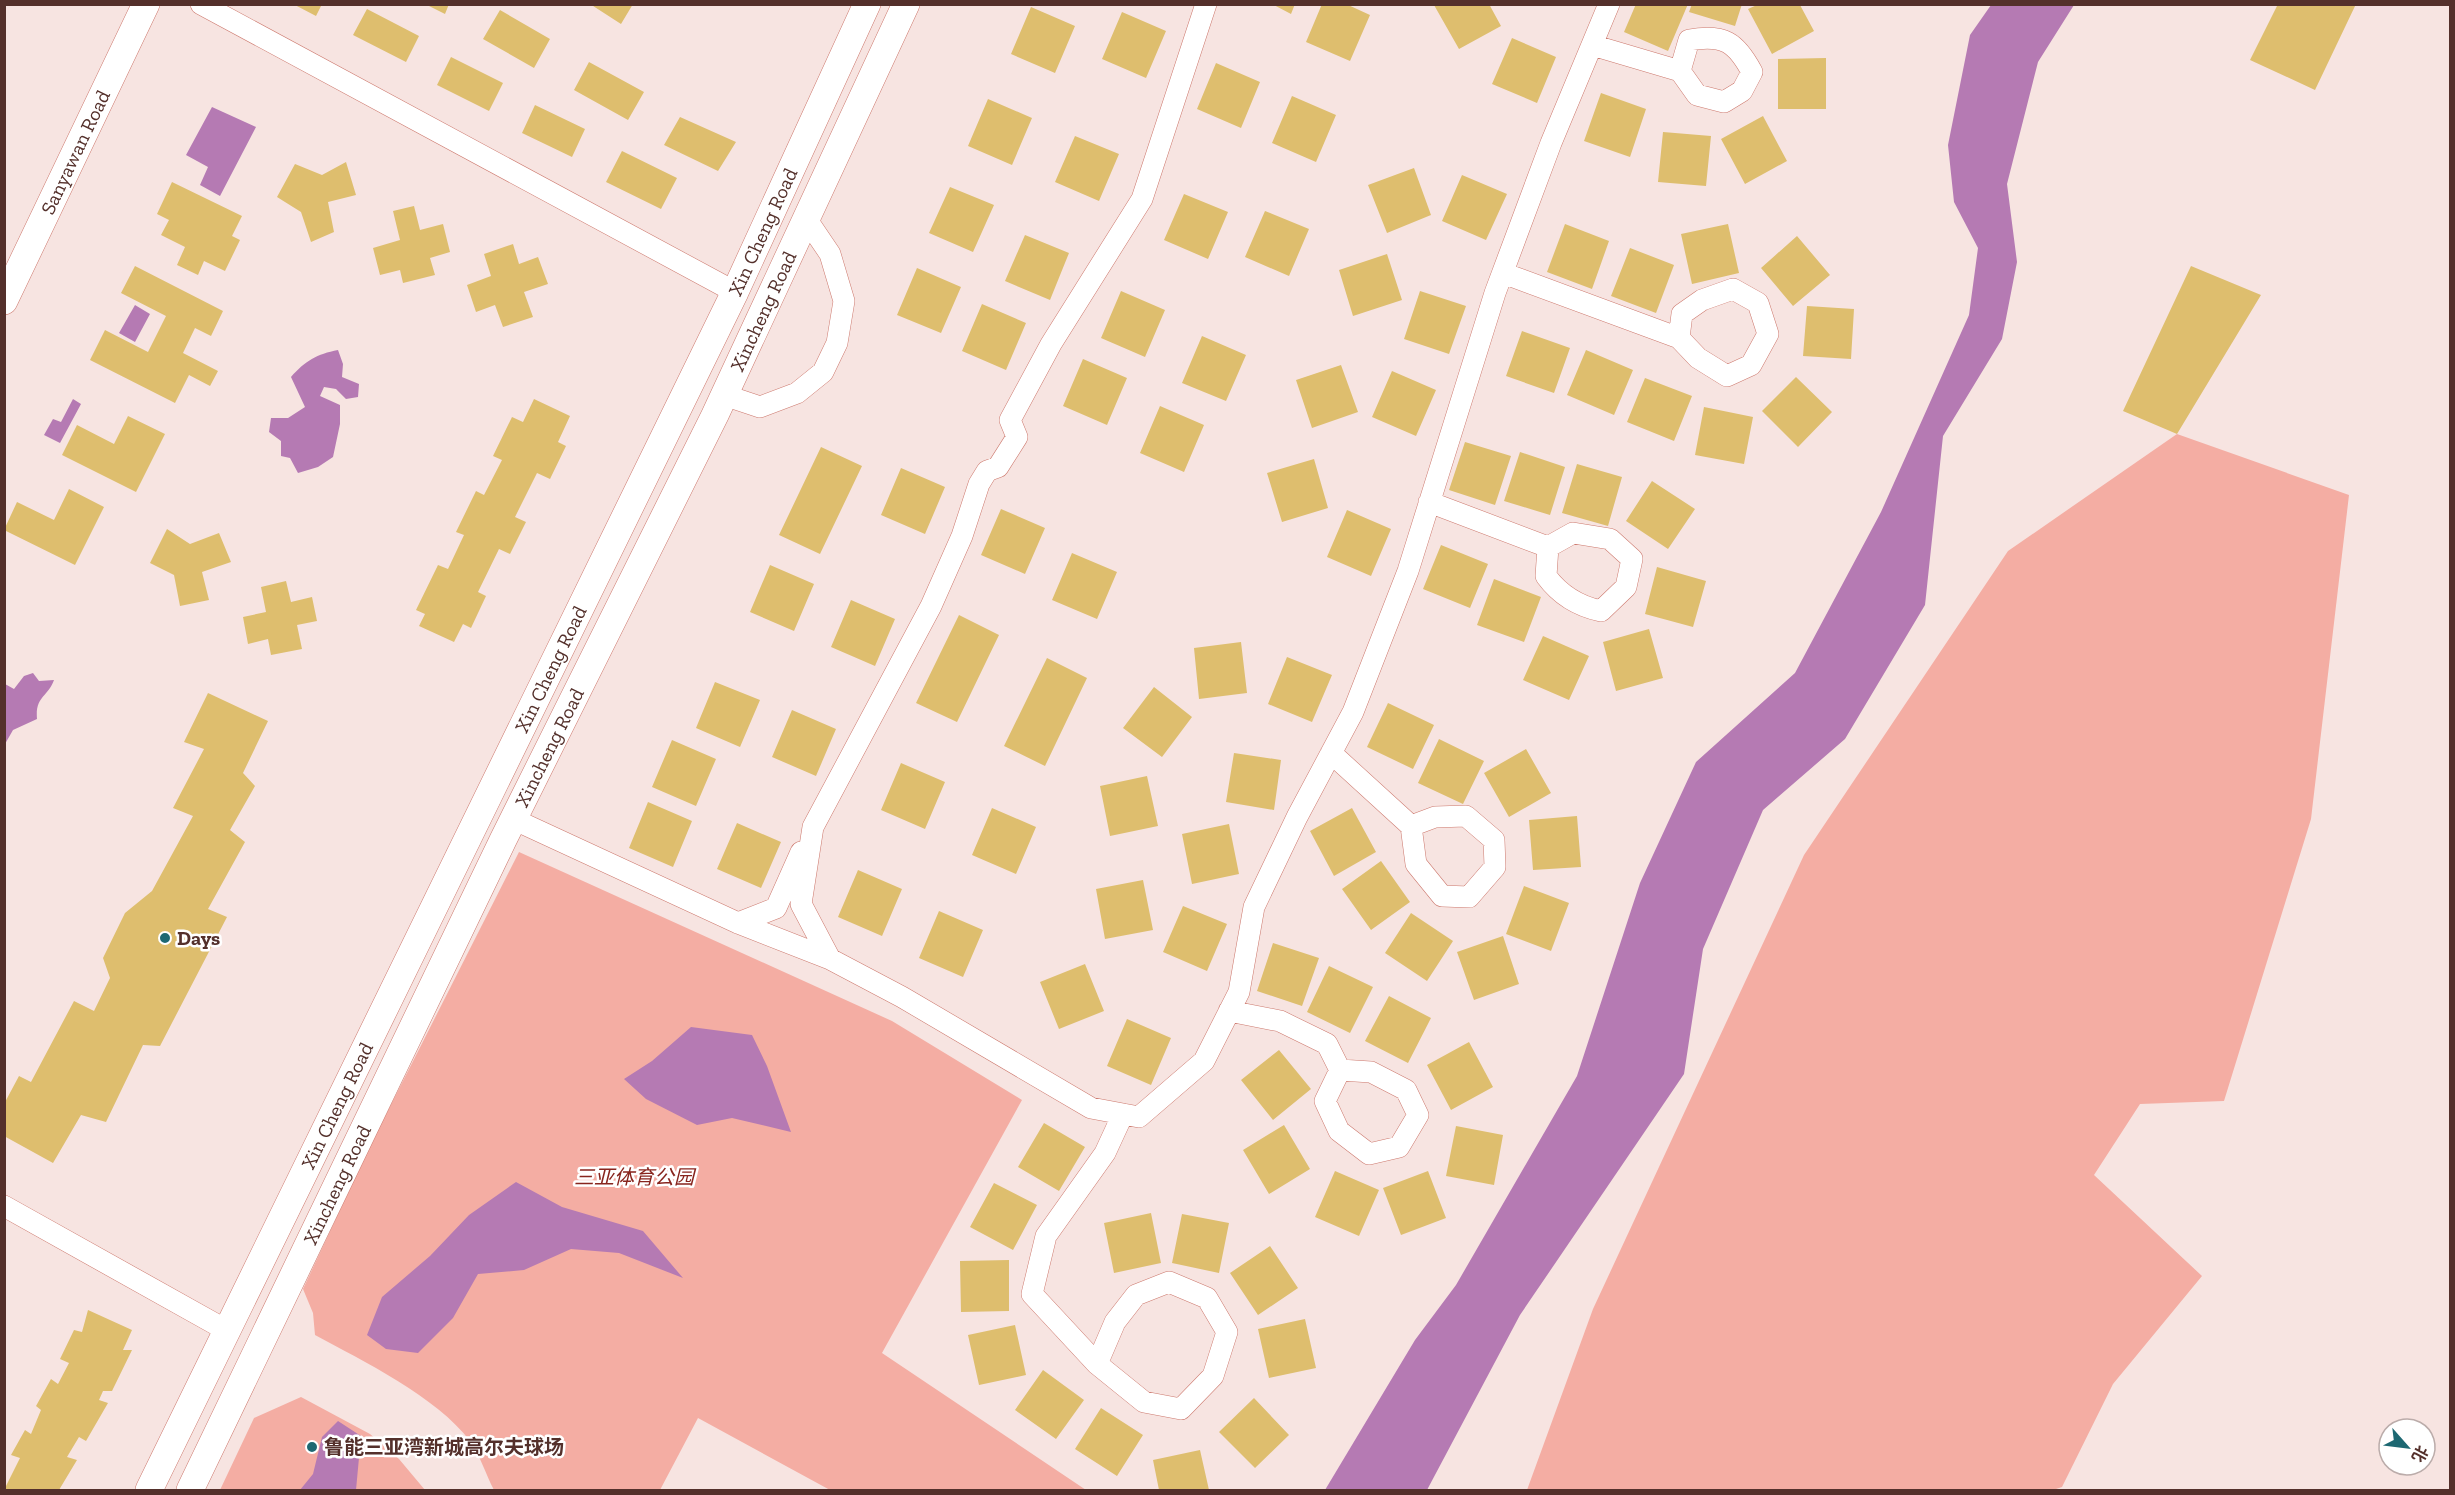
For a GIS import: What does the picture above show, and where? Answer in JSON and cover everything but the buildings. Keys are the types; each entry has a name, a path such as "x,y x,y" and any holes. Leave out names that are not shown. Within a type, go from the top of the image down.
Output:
{"main road":[{"name":"Sanyawan Road","path":"4,301 146,4"},
{"name":"Xin Cheng Road","path":"226,1329 735,292 867,4"},
{"name":"Xincheng Road","path":"190,1491 513,819 724,395 906,4"},
{"path":"149,1491 226,1329"}],"street":[{"path":"201,4 735,292"},
{"path":"738,923 776,908 813,827 931,606 962,536 979,484 987,471 998,467 1017,437 1010,420 1051,344 1142,199 1206,4"},
{"path":"513,819 738,923 830,959 902,997 1091,1108 1139,1117 1204,1061 1239,992 1254,907 1297,817 1353,712 1408,571 1503,273 1551,143 1609,4"},
{"path":"1592,45 1680,71"},
{"path":"724,395 760,407 797,393 823,372 837,343 844,301 830,254 807,220"},
{"path":"1503,273 1679,338 1698,358 1727,376 1751,365 1768,334 1758,303 1733,289 1702,300 1682,314 1679,338"},
{"path":"1429,502 1548,547"},
{"path":"1331,753 1411,826 1416,864 1442,896 1469,897 1495,867 1494,840 1467,816 1435,817 1411,826"},
{"path":"813,827 801,904 830,959"},
{"path":"1229,1011 1280,1021 1327,1044 1340,1070"},
{"path":"1340,1070 1371,1072 1406,1090 1418,1115 1399,1147 1369,1154 1339,1131 1325,1101 1340,1070"},
{"path":"1097,1364 1114,1322 1136,1295 1169,1282 1207,1298 1227,1332 1213,1376 1181,1409 1144,1402 1097,1364 1032,1294 1046,1236 1105,1153 1123,1114"},
{"path":"4,1206 226,1329"}],"green space":[{"path":"2177,434 2349,495 2311,819 2224,1101 2140,1104 2094,1175 2202,1276 2113,1384 2062,1487 2053,1490 1527,1490 1593,1309 1804,855 2008,551"},
{"name":"三亚体育公园","path":"519,852 892,1021 1022,1100 882,1353 1086,1490 830,1490 698,1418 660,1490 494,1490 470,1441 439,1410 398,1381 315,1335 313,1313 303,1289 370,1146"},
{"name":"鲁能三亚湾新城高尔夫球场","path":"301,1397 370,1434 399,1459 425,1490 220,1490 254,1418"}],"shaded area":[{"path":"1991,5 2074,5 2038,62 2007,184 2017,262 2002,339 1943,436 1925,605 1845,739 1763,810 1703,949 1684,1074 1520,1315 1427,1490 1325,1490 1415,1340 1456,1285 1577,1076 1640,883 1696,762 1795,673 1881,512 1969,315 1978,248 1954,202 1948,145 1970,35"},
{"path":"212,107 256,127 220,196 200,185 208,167 186,155"},
{"path":"135,305 150,314 135,342 119,333"},
{"path":"338,350 343,364 342,377 359,384 358,397 346,399 336,389 324,387 320,396 340,405 340,424 333,457 318,467 298,473 290,458 281,456 281,441 269,432 271,418 288,418 305,407 291,377 312,359"},
{"path":"73,399 81,404 60,443 44,435 53,419 61,422"},
{"path":"33,673 39,681 54,680 40,701 37,719 13,730 5,744 5,684 14,689 24,676"},
{"path":"691,1027 752,1035 767,1066 791,1132 732,1118 697,1125 646,1099 624,1079 652,1061"},
{"path":"516,1182 562,1207 643,1231 683,1278 619,1253 571,1249 524,1270 478,1274 453,1318 418,1353 386,1349 367,1335 382,1297 430,1256 469,1215"},
{"path":"338,1421 361,1436 356,1490 300,1490 313,1474 322,1437"}],"place":[{"name":"Days","path":"165,938"},
{"name":"鲁能三亚湾新城高尔夫球场","path":"312,1447"}]}
